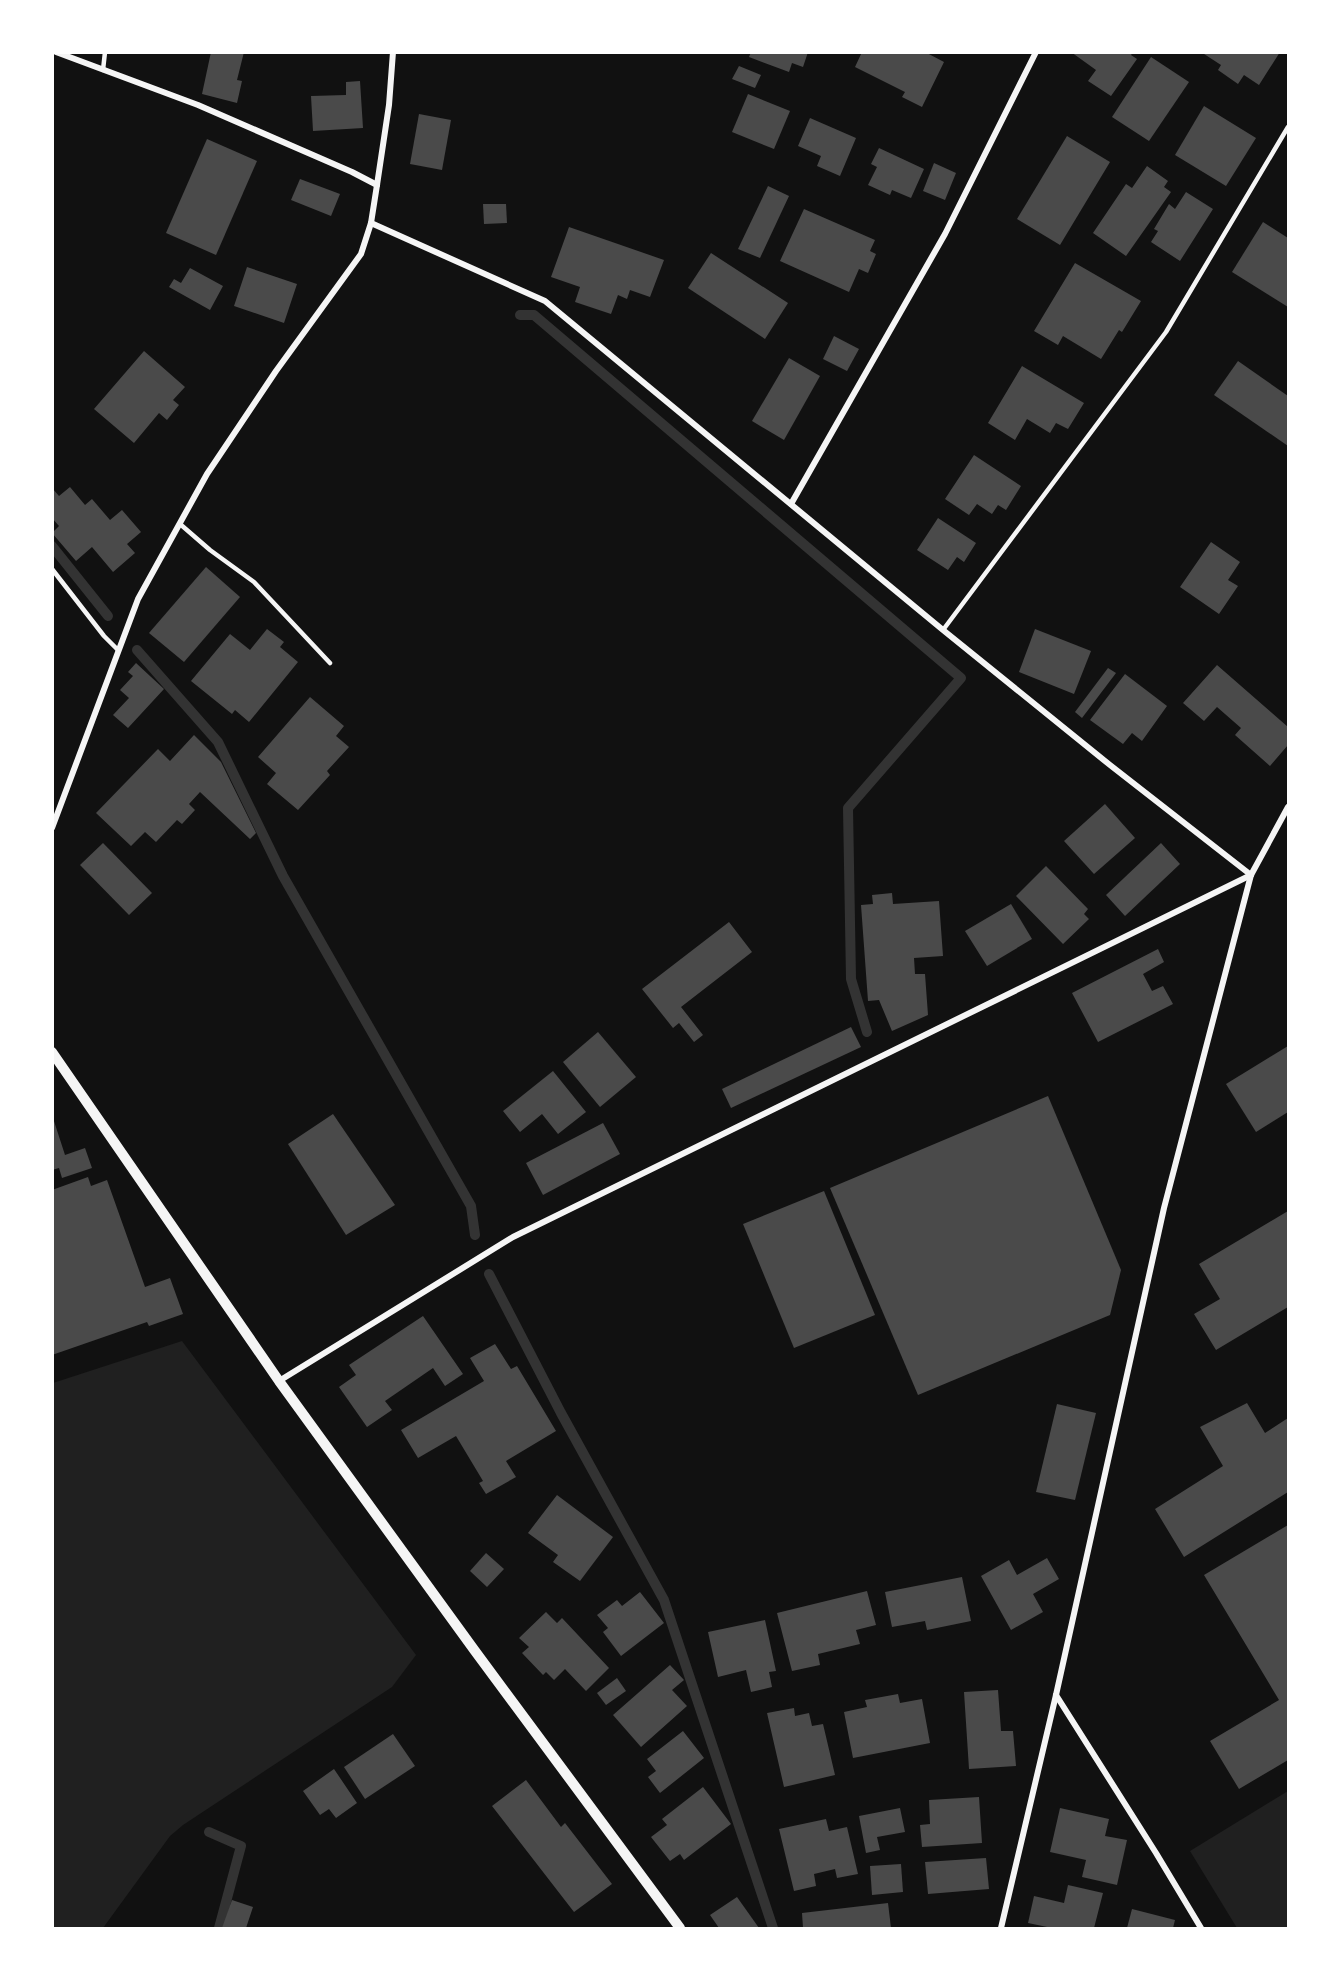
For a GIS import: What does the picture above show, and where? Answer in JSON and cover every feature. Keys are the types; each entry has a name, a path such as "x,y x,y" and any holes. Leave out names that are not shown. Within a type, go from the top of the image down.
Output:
{"street":[{"path":"56,52 208,110 377,185"},
{"path":"52,828 138,599 207,474 276,371 361,254 371,223 389,105 393,52"},
{"path":"792,504 945,234 1036,52"},
{"path":"371,223 545,301 943,630 1251,875"},
{"path":"1001,1929 1056,1695 1164,1208 1251,875 1288,807"},
{"path":"279,1381 513,1238 1251,875"},
{"path":"52,1052 279,1381 680,1929"},
{"path":"1056,1695 1201,1929"}],"lane":[{"path":"103,70 105,52"},
{"path":"943,630 1166,332 1288,127"},
{"path":"180,524 210,550 254,582 330,663"},
{"path":"52,569 104,636 118,650"}],"shaded area":[{"path":"182,1341 416,1655 392,1687 183,1825 170,1836 103,1928 53,1928 53,1383"},
{"path":"1288,1791 1288,1928 1237,1928 1190,1851"}],"building":[{"path":"211,52 244,52 237,80 242,81 237,103 202,94"},
{"path":"751,52 808,52 803,67 792,63 789,72 749,57"},
{"path":"862,52 925,52 944,62 922,107 902,97 905,92 855,67"},
{"path":"1071,52 1133,52 1131,55 1137,59 1111,96 1088,81 1096,70"},
{"path":"1201,52 1280,52 1259,85 1244,75 1238,84 1218,70 1221,65"},
{"path":"1151,57 1189,82 1149,141 1112,117"},
{"path":"739,66 761,75 755,88 732,79"},
{"path":"360,81 363,128 313,131 311,96 346,95 346,82"},
{"path":"748,94 790,111 774,149 732,132"},
{"path":"1204,106 1256,138 1226,186 1175,155"},
{"path":"419,114 451,120 442,170 410,164"},
{"path":"810,118 856,138 840,176 817,166 821,156 798,146"},
{"path":"1067,136 1110,162 1060,245 1017,219"},
{"path":"207,139 257,161 216,255 166,233"},
{"path":"879,148 924,169 911,198 892,190 890,195 868,185 877,167 871,164"},
{"path":"934,163 956,173 945,200 923,191"},
{"path":"1147,166 1168,181 1164,187 1171,192 1126,256 1093,233 1126,184 1132,188"},
{"path":"300,179 340,194 331,216 291,200"},
{"path":"768,186 789,196 760,258 738,249"},
{"path":"1186,192 1213,209 1180,261 1151,242 1158,231 1154,229 1169,204 1175,209"},
{"path":"483,204 506,204 507,223 484,224"},
{"path":"804,209 875,240 870,251 876,254 868,273 859,269 849,292 780,261"},
{"path":"1263,222 1288,238 1288,307 1232,272"},
{"path":"569,227 664,260 650,297 630,290 627,299 618,295 611,314 575,302 580,287 551,277"},
{"path":"711,253 788,303 765,339 688,288"},
{"path":"1075,263 1141,301 1122,332 1119,330 1101,359 1063,336 1058,345 1034,331"},
{"path":"247,267 297,284 284,323 234,306"},
{"path":"190,268 223,286 210,310 169,287 174,279 181,283"},
{"path":"834,336 859,349 847,371 823,359"},
{"path":"144,351 185,387 173,400 179,405 167,420 159,413 134,443 94,409"},
{"path":"789,358 820,376 784,440 752,421"},
{"path":"1238,361 1288,396 1288,446 1214,395"},
{"path":"1022,366 1084,403 1068,429 1056,423 1050,433 1027,419 1015,440 988,423"},
{"path":"974,455 1021,486 1006,510 998,505 992,514 977,504 969,515 945,499"},
{"path":"70,487 85,505 92,499 110,520 122,510 141,532 127,544 135,553 113,572 92,547 76,561 52,533 59,526 52,518 52,488 59,496"},
{"path":"938,518 976,543 964,562 957,557 948,570 917,550"},
{"path":"1211,542 1240,562 1228,580 1238,586 1219,614 1180,587"},
{"path":"206,567 240,597 184,662 149,633"},
{"path":"267,629 284,642 280,647 298,662 249,722 235,710 232,714 191,681 230,634 250,650"},
{"path":"1035,629 1091,651 1074,694 1019,672"},
{"path":"136,663 164,689 128,728 113,715 129,698 120,690 133,676 128,672"},
{"path":"1217,665 1288,727 1288,745 1270,766 1235,735 1241,728 1217,707 1204,721 1183,703"},
{"path":"1108,668 1116,673 1082,718 1075,712"},
{"path":"1125,674 1167,706 1142,741 1132,733 1123,744 1090,720"},
{"path":"310,697 344,726 336,736 349,747 327,771 330,775 298,810 267,784 276,773 258,757"},
{"path":"194,735 221,762 256,833 250,839 200,792 189,804 195,810 182,824 177,820 156,842 145,832 131,846 96,813 158,749 170,761"},
{"path":"1105,804 1135,838 1094,874 1064,841"},
{"path":"103,843 152,893 129,915 80,865"},
{"path":"1161,843 1180,864 1125,916 1106,895"},
{"path":"1046,866 1088,909 1084,914 1089,919 1063,944 1016,896"},
{"path":"892,893 893,904 939,901 943,956 914,958 915,974 925,974 928,1015 892,1031 879,1000 868,1001 861,905 873,904 872,895"},
{"path":"1011,904 1032,939 987,966 965,931"},
{"path":"729,922 752,952 681,1007 703,1035 694,1042 679,1023 673,1028 642,989"},
{"path":"1158,949 1164,962 1143,974 1152,991 1163,986 1173,1004 1098,1042 1072,993"},
{"path":"851,1027 861,1047 731,1108 722,1089"},
{"path":"598,1032 636,1077 600,1107 563,1062"},
{"path":"1288,1046 1288,1112 1256,1132 1226,1084"},
{"path":"553,1071 586,1112 558,1134 542,1114 520,1132 503,1111"},
{"path":"1048,1096 1121,1270 1110,1315 918,1395 830,1188"},
{"path":"333,1114 395,1205 346,1235 288,1144"},
{"path":"53,1118 65,1155 85,1148 92,1168 62,1178 59,1168 52,1170"},
{"path":"603,1123 620,1154 543,1195 526,1163"},
{"path":"88,1177 91,1186 107,1180 145,1287 170,1278 183,1314 149,1326 147,1322 52,1355 52,1190"},
{"path":"824,1191 875,1315 794,1348 743,1224"},
{"path":"1288,1211 1288,1307 1216,1350 1194,1314 1220,1299 1199,1264"},
{"path":"423,1316 463,1374 445,1386 433,1368 385,1401 392,1410 367,1427 339,1387 356,1375 349,1365"},
{"path":"495,1344 511,1369 517,1366 556,1431 506,1461 516,1477 486,1494 479,1483 483,1481 456,1436 418,1458 401,1430 484,1381 470,1358"},
{"path":"1247,1403 1265,1433 1288,1418 1288,1492 1184,1557 1155,1509 1223,1466 1200,1427"},
{"path":"1057,1404 1096,1413 1075,1500 1036,1492"},
{"path":"557,1495 613,1537 580,1581 553,1562 558,1555 528,1533"},
{"path":"1288,1525 1288,1760 1239,1789 1210,1741 1279,1700 1204,1575"},
{"path":"486,1553 504,1569 487,1587 470,1571"},
{"path":"1047,1558 1059,1579 1033,1594 1043,1612 1011,1630 981,1576 1009,1560 1017,1575"},
{"path":"962,1577 971,1621 927,1630 925,1621 892,1627 885,1592"},
{"path":"867,1591 876,1625 856,1630 860,1644 818,1654 820,1665 792,1671 777,1613"},
{"path":"640,1592 664,1623 621,1656 603,1632 608,1628 597,1615 617,1600 622,1606"},
{"path":"546,1612 557,1623 562,1618 609,1668 586,1691 565,1669 554,1680 546,1672 543,1675 522,1653 529,1647 519,1638"},
{"path":"765,1620 776,1671 769,1672 772,1687 751,1692 746,1670 718,1677 708,1632"},
{"path":"670,1665 684,1680 672,1690 687,1706 641,1747 613,1715"},
{"path":"617,1678 626,1691 606,1705 597,1693"},
{"path":"998,1690 1001,1731 1013,1731 1016,1766 969,1769 964,1692"},
{"path":"898,1694 900,1703 922,1699 930,1743 853,1758 844,1712 867,1707 865,1700"},
{"path":"794,1708 795,1716 809,1713 812,1726 823,1724 835,1775 784,1787 767,1713"},
{"path":"683,1731 704,1758 660,1793 648,1777 656,1771 647,1759"},
{"path":"393,1734 415,1766 365,1799 344,1767"},
{"path":"334,1769 357,1803 336,1818 329,1809 320,1815 303,1791"},
{"path":"526,1780 561,1827 565,1823 612,1884 574,1912 492,1806"},
{"path":"703,1787 731,1824 684,1860 680,1854 670,1861 651,1837 667,1825 662,1819"},
{"path":"979,1797 982,1843 922,1847 920,1825 930,1824 929,1800"},
{"path":"900,1808 905,1832 877,1837 880,1850 866,1853 859,1816"},
{"path":"1060,1808 1109,1819 1105,1836 1127,1840 1117,1885 1082,1877 1086,1860 1050,1852"},
{"path":"826,1819 829,1831 847,1827 858,1874 837,1878 835,1869 814,1874 816,1886 794,1891 779,1829"},
{"path":"986,1858 989,1889 928,1894 925,1862"},
{"path":"901,1864 903,1892 872,1895 870,1866"},
{"path":"1068,1885 1103,1893 1094,1928 1052,1928 1028,1923 1034,1896 1064,1903"},
{"path":"737,1897 759,1928 719,1928 710,1915"},
{"path":"232,1900 253,1907 246,1928 222,1928"},
{"path":"888,1903 891,1928 803,1928 802,1913"},
{"path":"1132,1909 1175,1920 1173,1928 1127,1928"}],"waterway":[{"path":"520,315 534,315 961,678 848,808 851,979 867,1032"},
{"path":"52,546 108,616"},
{"path":"137,650 218,742 283,876 471,1206 475,1235"},
{"path":"489,1274 561,1413 664,1600 773,1928"},
{"path":"209,1832 241,1846 219,1928"}]}
